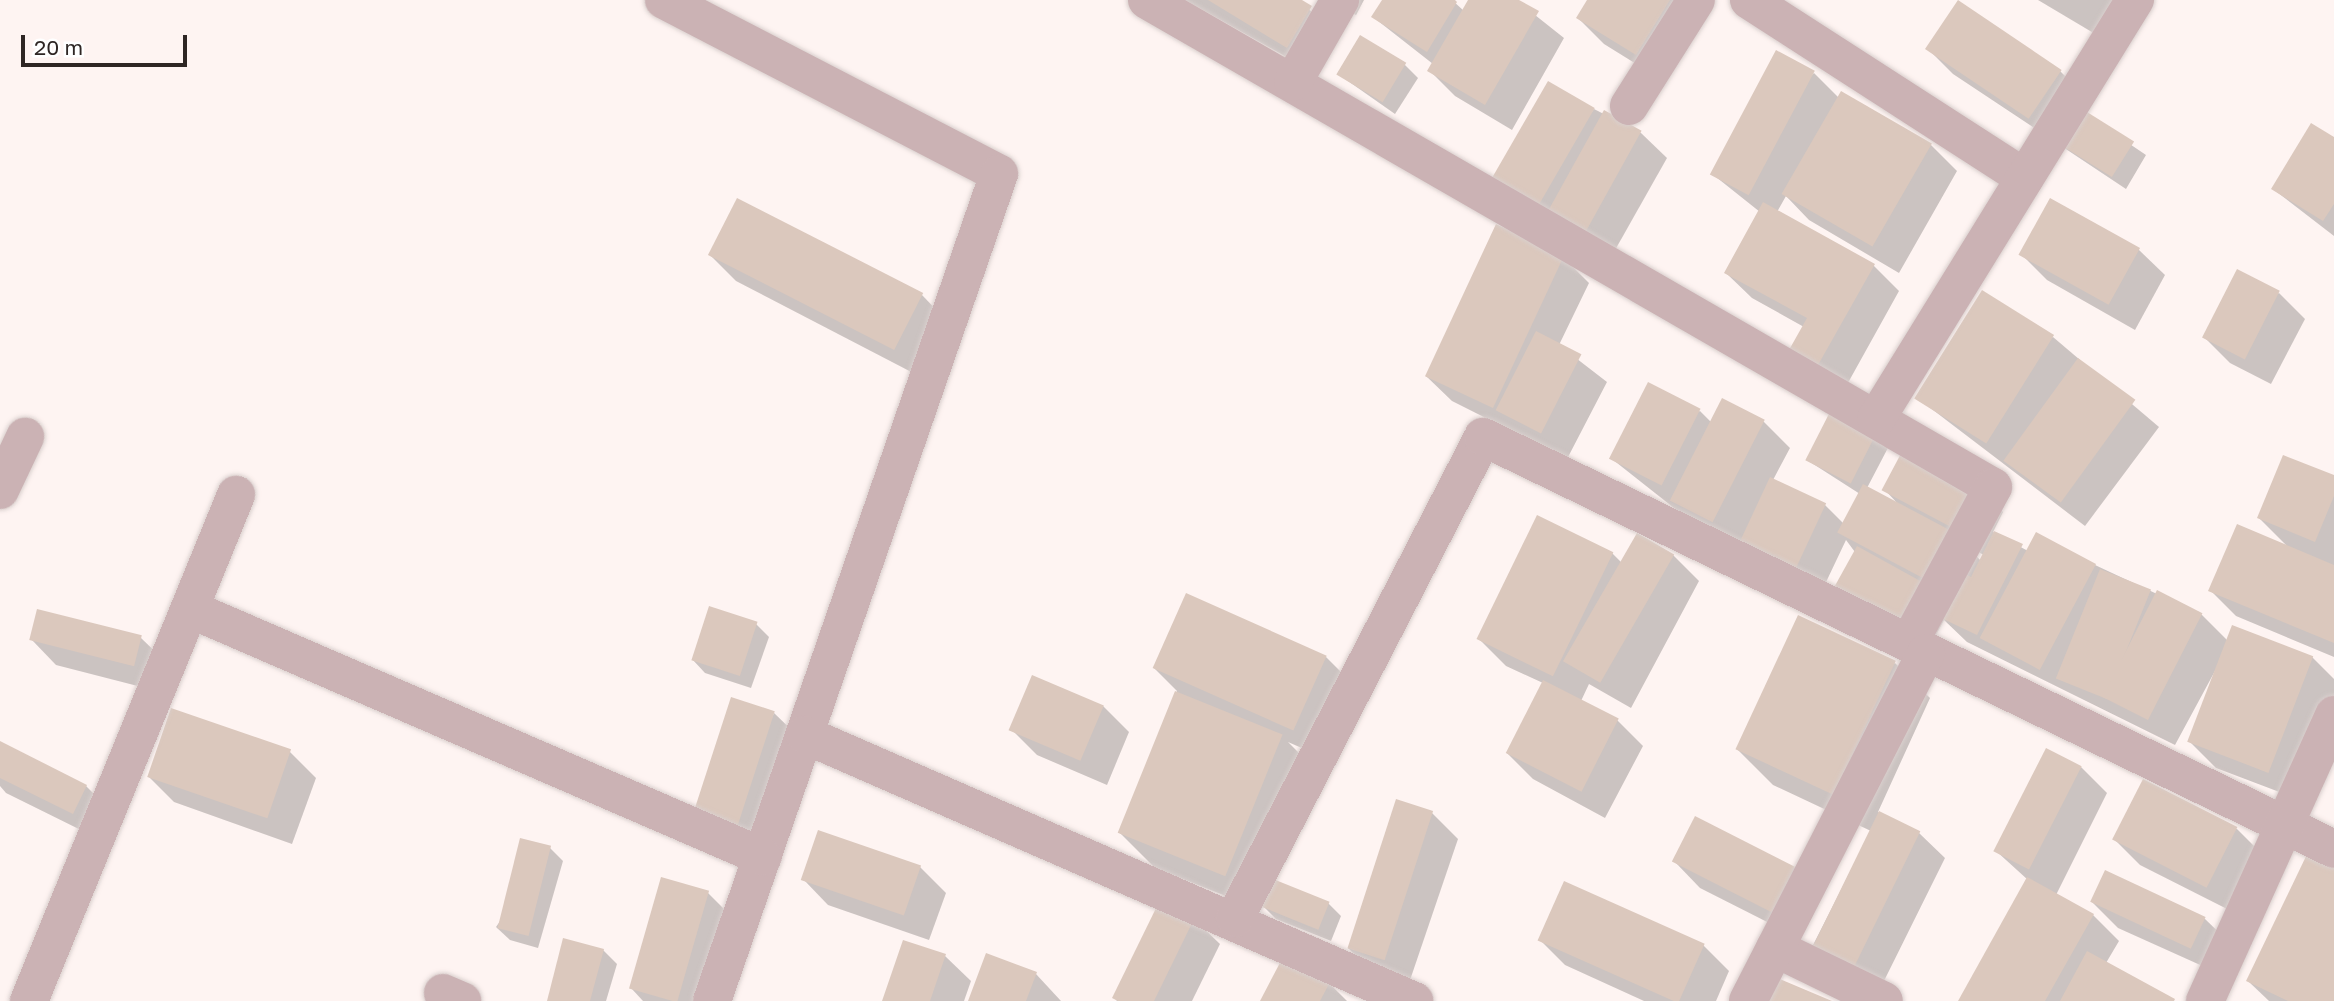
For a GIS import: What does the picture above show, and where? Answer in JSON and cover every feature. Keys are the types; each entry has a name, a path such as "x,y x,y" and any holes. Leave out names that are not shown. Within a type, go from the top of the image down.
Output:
{"street":[{"path":"664,0 999,174 762,857 720,998"},
{"path":"1147,0 1993,487 1748,1001"},
{"path":"1293,82 1340,0"},
{"path":"1629,106 1696,0"},
{"path":"1749,0 2025,178"},
{"path":"1876,419 2135,0"},
{"path":"0,490 24,437"},
{"path":"1236,918 1483,437 2334,849"},
{"path":"29,1001 236,495"},
{"path":"190,609 762,857"},
{"path":"2205,1001 2282,823 2334,715"},
{"path":"805,735 1236,918 1414,1001"},
{"path":"1775,947 1884,1001"}],"building":[{"path":"1208,0 1302,0 1312,6 1287,48"},
{"path":"1382,0 1457,2 1427,52 1371,17"},
{"path":"1468,0 1519,0 1539,11 1485,105 1427,71"},
{"path":"1587,0 1670,0 1636,55 1576,18"},
{"path":"1958,0 2062,70 2029,119 1925,49"},
{"path":"1360,35 1406,63 1383,102 1336,74"},
{"path":"1776,50 1815,71 1749,195 1710,174"},
{"path":"1548,81 1595,108 1537,208 1490,181"},
{"path":"1841,91 1932,144 1872,247 1782,194"},
{"path":"2079,107 2134,141 2112,177 2057,143"},
{"path":"1604,110 1642,131 1584,234 1547,213"},
{"path":"2311,123 2334,137 2334,204 2323,221 2271,189"},
{"path":"737,198 923,293 894,350 708,255"},
{"path":"2050,198 2140,248 2109,305 2018,255"},
{"path":"1763,202 1875,264 1818,365 1789,350 1807,318 1724,273"},
{"path":"1496,224 1564,256 1493,408 1425,376"},
{"path":"2237,269 2280,291 2245,359 2202,338"},
{"path":"1982,290 2054,335 1986,444 1914,399"},
{"path":"1536,331 1581,354 1541,433 1496,410"},
{"path":"2078,358 2135,400 2061,502 2003,461"},
{"path":"1648,382 1701,409 1662,485 1609,459"},
{"path":"1722,398 1765,420 1713,522 1670,500"},
{"path":"1833,406 1878,429 1851,484 1805,460"},
{"path":"1905,446 1979,485 1956,530 1882,490"},
{"path":"2283,455 2334,475 2334,496 2315,542 2257,518"},
{"path":"1770,477 1826,503 1793,574 1737,548"},
{"path":"1863,484 1956,533 1930,582 1837,533"},
{"path":"1537,515 1613,552 1553,676 1477,639"},
{"path":"2237,524 2334,565 2334,643 2208,591"},
{"path":"1994,531 2023,544 1977,635 1939,617 1961,572 1971,577"},
{"path":"2036,532 2096,564 2040,670 1980,638"},
{"path":"1637,533 1674,555 1600,683 1563,661"},
{"path":"1857,546 1924,583 1900,627 1833,590"},
{"path":"2100,569 2151,590 2107,699 2056,678"},
{"path":"2157,590 2202,613 2148,720 2103,697"},
{"path":"1186,593 1327,656 1293,731 1153,668"},
{"path":"709,606 758,622 740,676 691,660"},
{"path":"37,609 142,635 134,666 29,640"},
{"path":"1798,615 1896,661 1833,795 1735,749"},
{"path":"2232,625 2313,656 2268,773 2187,742"},
{"path":"1032,675 1104,705 1080,761 1009,730"},
{"path":"1543,680 1619,719 1582,792 1506,753"},
{"path":"1175,691 1283,734 1225,876 1118,833"},
{"path":"731,697 775,711 738,824 694,810"},
{"path":"171,708 291,749 267,818 147,777"},
{"path":"0,741 87,785 73,814 0,778"},
{"path":"2046,748 2082,766 2029,870 1993,851"},
{"path":"2143,779 2237,827 2207,888 2112,840"},
{"path":"1396,799 1433,811 1385,960 1347,948"},
{"path":"1879,811 1920,831 1855,966 1813,946"},
{"path":"1695,816 1795,867 1772,912 1672,861"},
{"path":"818,830 921,865 904,916 801,880"},
{"path":"520,838 551,846 529,936 498,928"},
{"path":"2310,848 2334,859 2334,1001 2288,1001 2246,981"},
{"path":"2105,870 2206,917 2191,949 2090,902"},
{"path":"661,877 709,891 677,1001 629,989"},
{"path":"2027,877 2094,914 2045,1001 1958,1001"},
{"path":"1273,879 1330,902 1318,930 1262,907"},
{"path":"1564,881 1705,944 1679,1001 1674,1001 1538,940"},
{"path":"1160,900 1195,917 1154,1001 1118,1001 1112,998"},
{"path":"563,938 604,949 590,1001 547,1001"},
{"path":"903,940 946,954 930,1001 882,1001"},
{"path":"2087,951 2175,999 2174,1001 2060,1001"},
{"path":"986,953 1037,972 1026,1001 968,1001"},
{"path":"1283,957 1330,982 1320,1001 1260,1001"},
{"path":"1775,977 1832,1001 1765,1001"}]}
